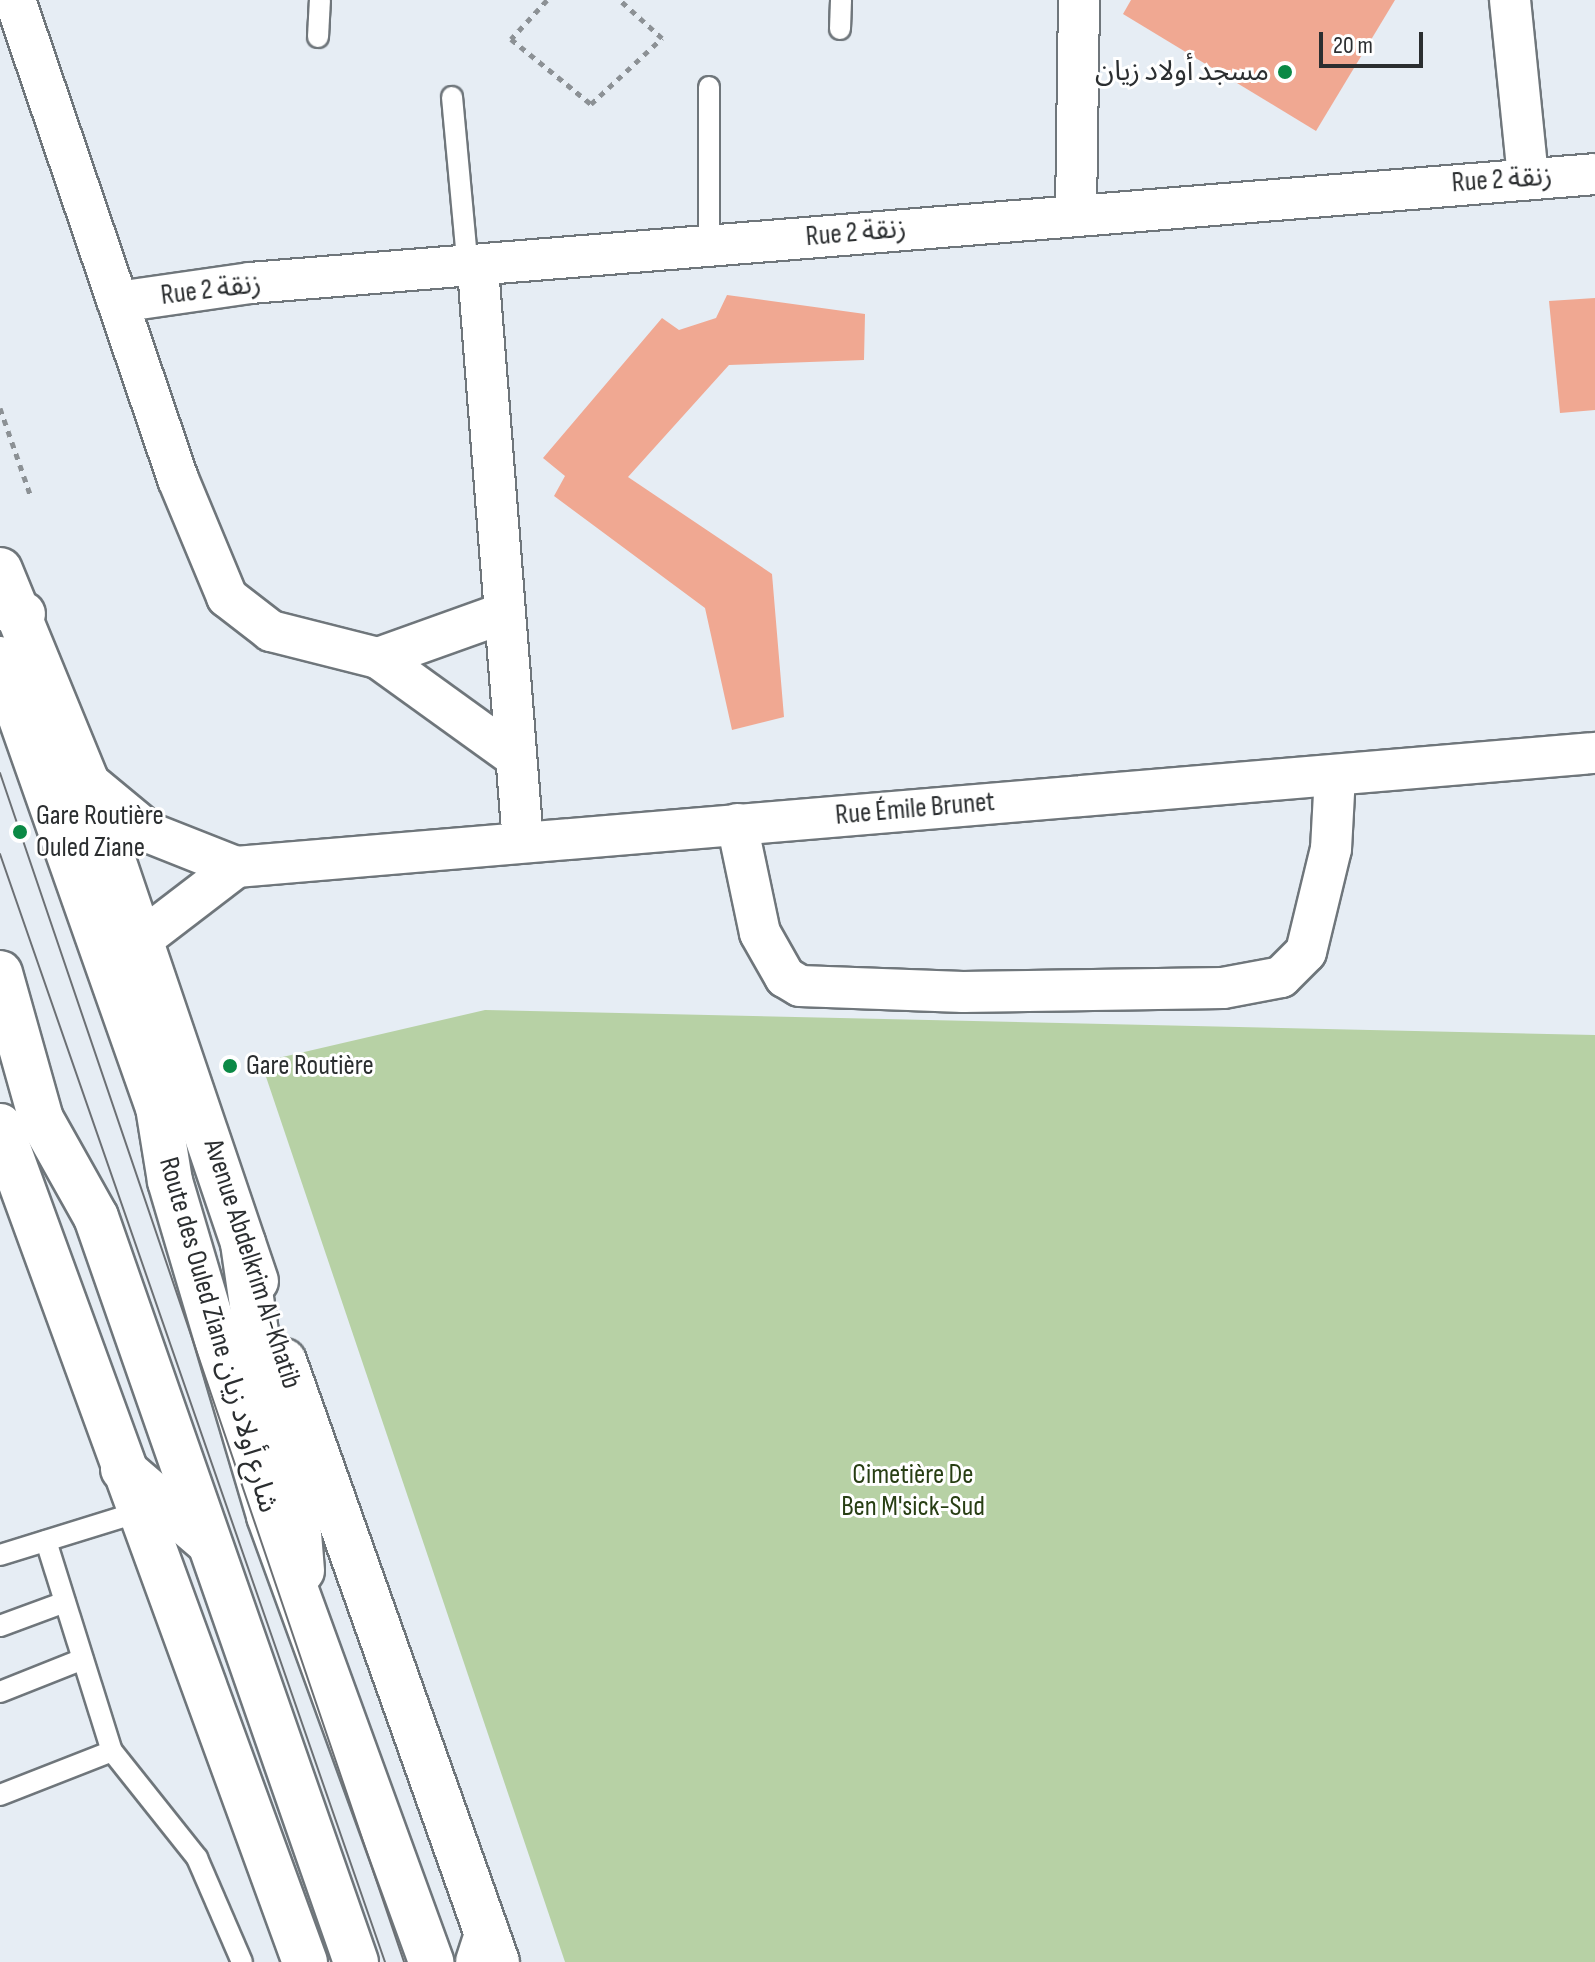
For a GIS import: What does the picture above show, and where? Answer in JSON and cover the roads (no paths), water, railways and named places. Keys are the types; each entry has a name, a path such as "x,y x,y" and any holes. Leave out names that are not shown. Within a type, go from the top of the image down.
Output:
{"main road":[{"name":"Avenue Abdelkrim Al-Khatib","path":"0,570 12,611 86,780 487,1953"},
{"name":"Route des Ouled Ziane شارع أولاد زيان","path":"0,659 158,1107 170,1181 303,1613 431,1962"},
{"path":"0,973 41,1119 96,1217 356,1962"},
{"path":"0,1126 305,1962"},
{"path":"243,1243 264,1367 293,1459 303,1613"},
{"path":"123,1469 212,1545"}],"street":[{"path":"15,0 118,302 227,597 271,631 378,658 511,754"},
{"path":"1076,214 1079,0"},
{"path":"1510,0 1528,178"},
{"name":"Rue 2 زنقة","path":"118,302 250,283 473,269 709,245 1595,174"},
{"path":"473,269 511,754 523,842"},
{"path":"378,658 501,614"},
{"name":"Rue Émile Brunet","path":"86,780 150,833 236,867 1595,753"},
{"path":"737,824 760,933 785,977 800,986 963,992 1223,988 1281,977 1306,952 1331,849 1335,775"},
{"path":"141,940 236,867"}],"lane":[{"path":"318,37 320,0"},
{"path":"840,29 841,0"},
{"path":"709,87 709,245"},
{"path":"452,97 473,269"},
{"path":"0,1555 139,1512"},
{"path":"46,1541 112,1751 197,1858 242,1962"},
{"path":"0,1626 65,1602"},
{"path":"0,1692 83,1659"},
{"path":"0,1795 112,1751"}],"tram line":[{"path":"0,773 404,1962"},
{"path":"0,854 385,1962"}],"place":[{"name":"مسجد أولاد زيان","path":"1285,72"},
{"name":"Gare Routière Ouled Ziane","path":"20,832"},
{"name":"Gare Routière","path":"230,1066"}],"park label":[{"name":"Cimetière De Ben M'sick-Sud","path":"913,1491"}]}
